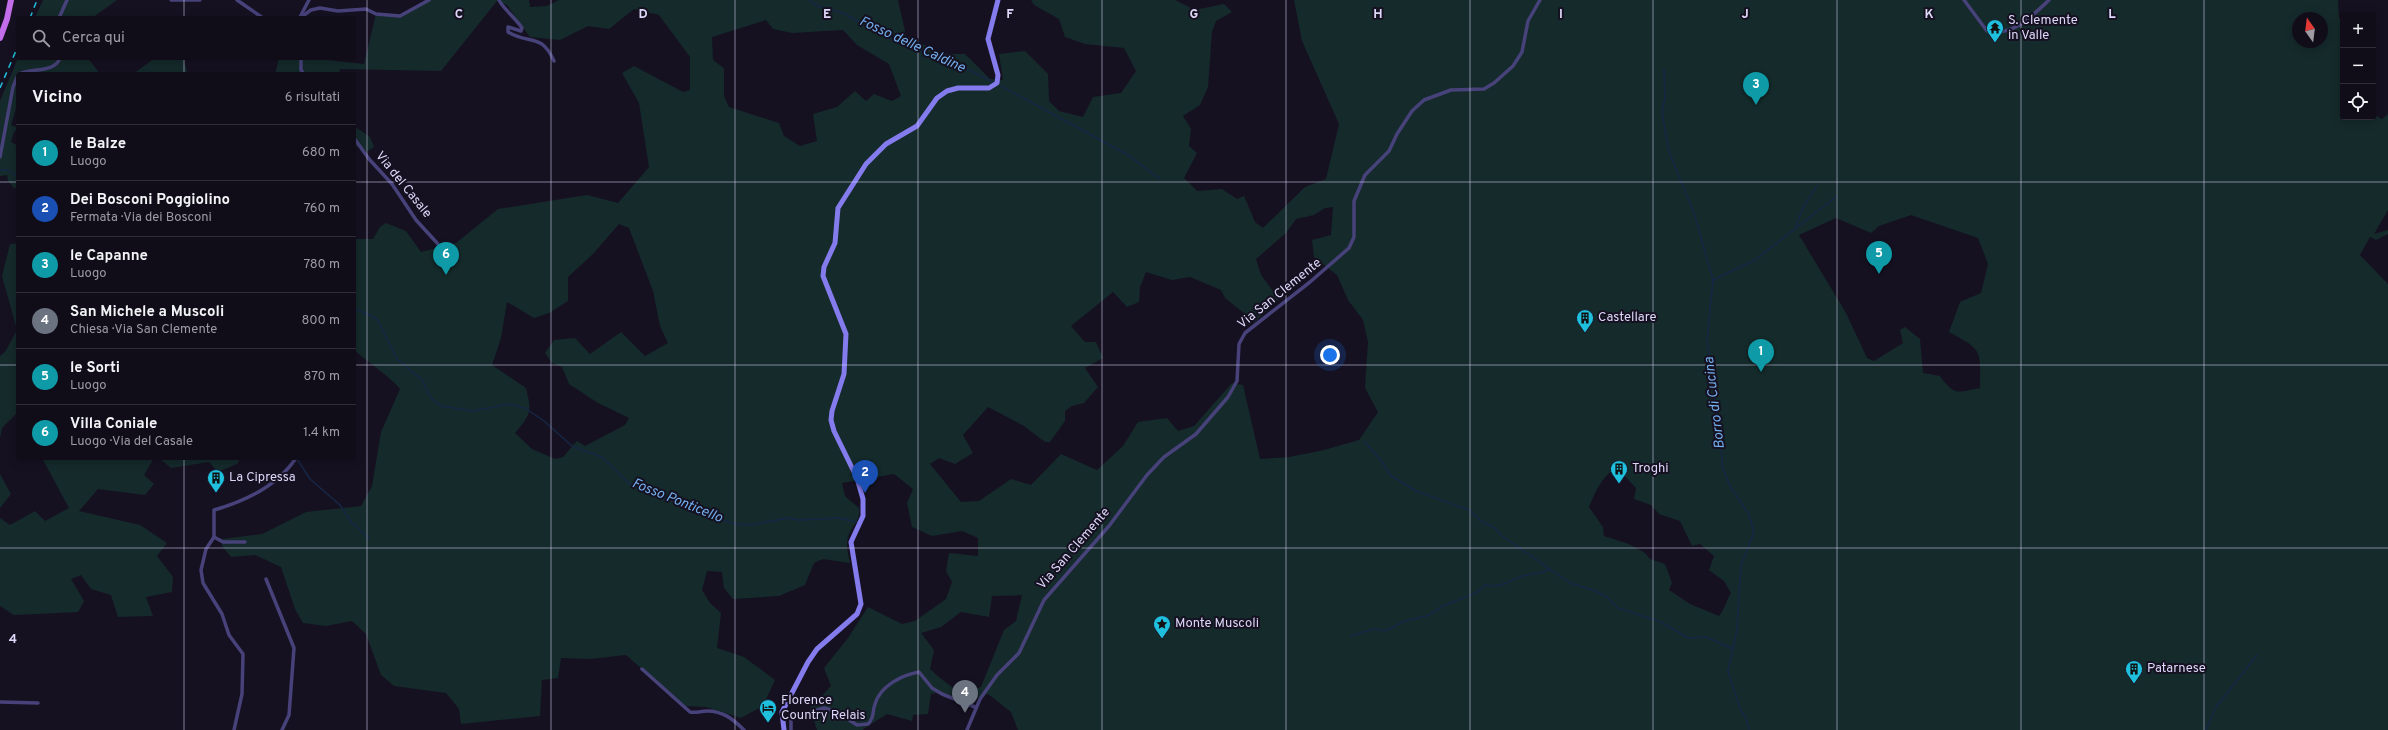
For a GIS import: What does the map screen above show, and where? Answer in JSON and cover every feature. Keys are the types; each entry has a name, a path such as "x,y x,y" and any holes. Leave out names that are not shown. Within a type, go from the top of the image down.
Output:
{"main road":[{"path":"0,38 7,19 11,0"},
{"path":"784,730 782,712 808,662 818,649 857,614 861,604 851,542 863,516 863,499 860,485 834,431 831,420 832,411 844,374 846,334 823,276 824,267 835,243 838,208 866,164 886,144 922,122 931,106 941,94 958,88 989,88 997,83 998,75 988,39 998,0"}],"street":[{"path":"60,16 66,0"},
{"path":"172,0 200,0"},
{"path":"237,0 260,16"},
{"path":"301,16 309,0"},
{"path":"303,16 311,10 320,8 338,11 366,9 376,14 400,16 429,0"},
{"path":"499,0 500,4 510,11 522,28 521,30 508,27 508,32 515,36 542,43 554,61"},
{"name":"Via San Clemente","path":"967,730 975,707 997,675 1020,653 1044,600 1109,526 1146,475 1164,457 1196,434 1228,397 1237,381 1238,350 1245,333 1310,282 1349,248 1354,237 1354,201 1365,175 1389,151 1397,134 1412,111 1424,100 1442,93 1457,88 1484,88 1504,76 1522,52 1528,21 1540,0"},
{"path":"1964,0 1987,31 1997,34 2024,24 2049,0"},
{"path":"31,72 50,67 59,60"},
{"path":"301,60 301,70 302,72"},
{"path":"0,157 13,87 16,81"},
{"name":"Via del Casale","path":"356,141 369,159 392,184 416,220 438,244"},
{"path":"234,730 242,694 244,654 229,635 222,614 204,583 201,570 203,558 214,536 214,510 262,490 278,479 295,460"},
{"path":"214,536 223,542 245,542"},
{"path":"266,579 294,648 289,715 282,730"},
{"path":"642,669 690,712 709,711 721,714 733,720 744,730"},
{"path":"791,730 791,718 824,708 835,711 857,725 868,724 875,713 875,704 878,698 886,688 903,676 919,672 932,688 942,694 975,707"},
{"path":"0,702 38,703"}],"green space":[{"path":"43,0 117,0 95,16 36,16"},
{"path":"429,0 529,0 530,7 547,6 559,0 898,0 906,36 944,54 965,54 990,79 1003,80 999,54 1025,51 1048,74 1049,101 1059,111 1083,117 1093,97 1121,93 1136,71 1124,48 1085,44 1065,37 1059,19 1034,5 1031,0 1175,0 1195,10 1224,4 1232,12 1216,21 1212,32 1208,87 1200,105 1183,116 1191,129 1189,146 1197,153 1184,178 1197,191 1222,189 1237,199 1244,196 1255,222 1263,228 1305,187 1326,179 1339,124 1302,41 1294,0 2338,0 2340,19 2340,120 2376,120 2376,116 2382,119 2388,114 2388,210 2374,234 2388,230 2388,234 2376,240 2370,237 2360,255 2388,284 2388,730 1018,730 1011,712 988,694 969,701 941,692 931,694 928,714 913,715 912,721 887,714 862,730 817,730 810,708 831,686 824,668 848,638 868,607 902,624 915,621 946,599 952,582 946,571 949,553 978,556 978,538 962,531 932,536 912,527 907,503 913,489 894,474 842,483 845,496 859,508 858,519 847,541 850,563 823,559 814,563 805,585 779,596 733,599 724,588 722,572 707,571 702,590 710,603 721,613 717,648 744,657 775,680 763,706 741,718 706,707 684,706 626,655 590,659 561,658 558,678 542,680 540,716 461,724 459,709 446,693 394,686 381,675 366,634 352,621 326,626 303,623 295,609 281,567 255,555 231,557 222,546 222,539 262,534 306,512 361,506 372,486 381,432 400,389 356,352 356,239 373,239 380,227 386,223 406,231 421,252 456,243 498,209 587,195 618,203 649,167 639,103 622,73 634,66 683,92 690,90 690,57 659,15 634,9 609,29 588,26 560,40 530,37 507,5 497,1 441,71 340,69 339,72 276,72 278,60 327,60 364,64 376,14 400,16","holes":["766,20 773,29 792,33 843,30 857,45 889,64 901,96 892,101 874,94 866,101 855,91 837,107 813,114 817,141 800,146 784,136 779,123 729,107 724,96 724,68 713,60 712,37","1333,207 1331,235 1312,240 1314,257 1337,275 1348,300 1363,320 1368,342 1365,388 1378,412 1359,440 1324,450 1289,457 1260,459 1243,385 1232,383 1194,426 1178,431 1167,418 1138,422 1123,446 1097,470 1061,454 1031,485 1011,479 979,501 961,502 930,464 939,458 955,464 973,453 963,435 988,407 1024,426 1045,442 1050,442 1065,421 1065,411 1072,406 1084,403 1098,387 1085,368 1103,358 1096,342 1085,342 1071,326 1113,292 1127,307 1139,302 1140,287 1146,272 1172,280 1190,277 1221,290 1225,298 1255,322 1279,299 1261,275 1256,259 1286,233 1296,219 1314,215 1325,208","1911,215 1978,238 1988,264 1981,293 1960,302 1949,332 1969,343 1978,353 1980,366 1980,388 1961,391 1953,390 1940,376 1923,373 1920,339 1905,327 1900,330 1903,343 1874,361 1867,358 1846,313 1799,235 1836,218 1871,233 1879,226","619,224 629,228 653,291 660,326 668,343 645,356 621,332 590,354 575,338 554,340 545,353 552,363 562,367 569,384 598,403 629,418 625,425 585,446 577,441 563,457 555,459 532,449 515,433 529,412 529,402 526,388 492,365 501,338 507,302 534,318 549,313 568,301 568,277 593,254","1617,468 1636,488 1634,499 1651,505 1659,514 1680,521 1692,546 1700,544 1714,556 1709,570 1724,581 1731,593 1723,611 1719,616 1690,604 1669,590 1672,583 1665,564 1650,559 1645,553 1629,544 1604,536 1603,527 1589,507 1603,480","1022,595 1016,621 1004,630 981,687 960,693 930,669 934,650 921,633 941,627 961,612 989,617 992,596"]},
{"path":"17,60 90,60 98,72 16,72 16,108 11,125 16,127 16,130 11,142 16,145 16,188 14,188 8,181 7,175 0,176 0,101"},
{"path":"152,60 184,60 187,72 136,72"},
{"path":"356,127 370,137 374,147 366,152 356,146"},
{"path":"16,243 16,326 2,276 10,244"},
{"path":"16,332 16,414 2,428 0,438 0,356 5,352"},
{"path":"43,460 153,460 144,475 154,484 145,495 98,489 79,511 140,525 167,543 157,556 173,577 172,592 146,597 153,616 118,617 111,595 91,589 81,575 71,579 84,601 78,612 14,615 0,606 0,518 10,525 35,511 45,521 69,508"},
{"path":"161,460 240,460 237,464 218,472 209,462 171,468"},
{"path":"0,474 11,494 0,508"}],"waterway":[{"name":"Fosso delle Caldine","path":"809,0 817,6 843,13 881,34 912,46 937,59 965,68 993,82"},
{"name":"Borro di Cucina","path":"1664,69 1665,99 1662,112 1669,152 1694,213 1713,280 1707,340 1721,442 1722,466 1730,486 1749,515 1754,532 1741,565 1737,630 1728,671 1749,730"},
{"name":"Fosso delle Caldine","path":"1001,86 1128,155 1160,179"},
{"name":"Fosso Ponticello","path":"0,170 8,170 16,176"},
{"path":"1796,226 1803,207 1817,186"},
{"path":"1713,280 1755,260 1837,196"},
{"name":"Fosso Ponticello","path":"356,309 377,319 397,359 422,380 431,398 441,406 473,411 509,404 525,408 544,421 572,446 602,457 629,483 662,497 703,510 710,516 735,524 751,525 787,518 800,520 839,518 857,522"},
{"path":"1364,441 1383,463 1390,475 1416,491 1469,510 1481,521 1495,528 1502,536 1570,583 1593,590 1607,597 1618,608 1661,622 1688,638 1706,637 1733,649"},
{"path":"298,460 310,479 340,505 351,522 369,538"},
{"path":"1351,636 1373,629 1385,631 1405,621 1427,616 1443,606 1476,593 1485,585 1492,586 1503,584 1522,576 1541,573 1549,569"},
{"path":"2206,730 2216,707 2257,655"}],"railway":[{"path":"31,16 37,0"},
{"path":"0,88 16,51"}],"place":[{"name":"S. Clemente in Valle","path":"1995,43"},
{"name":"le Capanne","path":"1756,105"},
{"name":"le Sorti","path":"1879,274"},
{"name":"Villa Coniale","path":"446,275"},
{"name":"Castellare","path":"1585,333"},
{"name":"le Balze","path":"1761,372"},
{"name":"Troghi","path":"1619,484"},
{"name":"La Cipressa","path":"216,493"},
{"name":"Dei Bosconi Poggiolino","path":"865,493"},
{"name":"Monte Muscoli","path":"1162,639"},
{"name":"Patarnese","path":"2134,684"},
{"name":"San Michele a Muscoli","path":"965,713"},
{"name":"Florence Country Relais","path":"768,723"}]}
